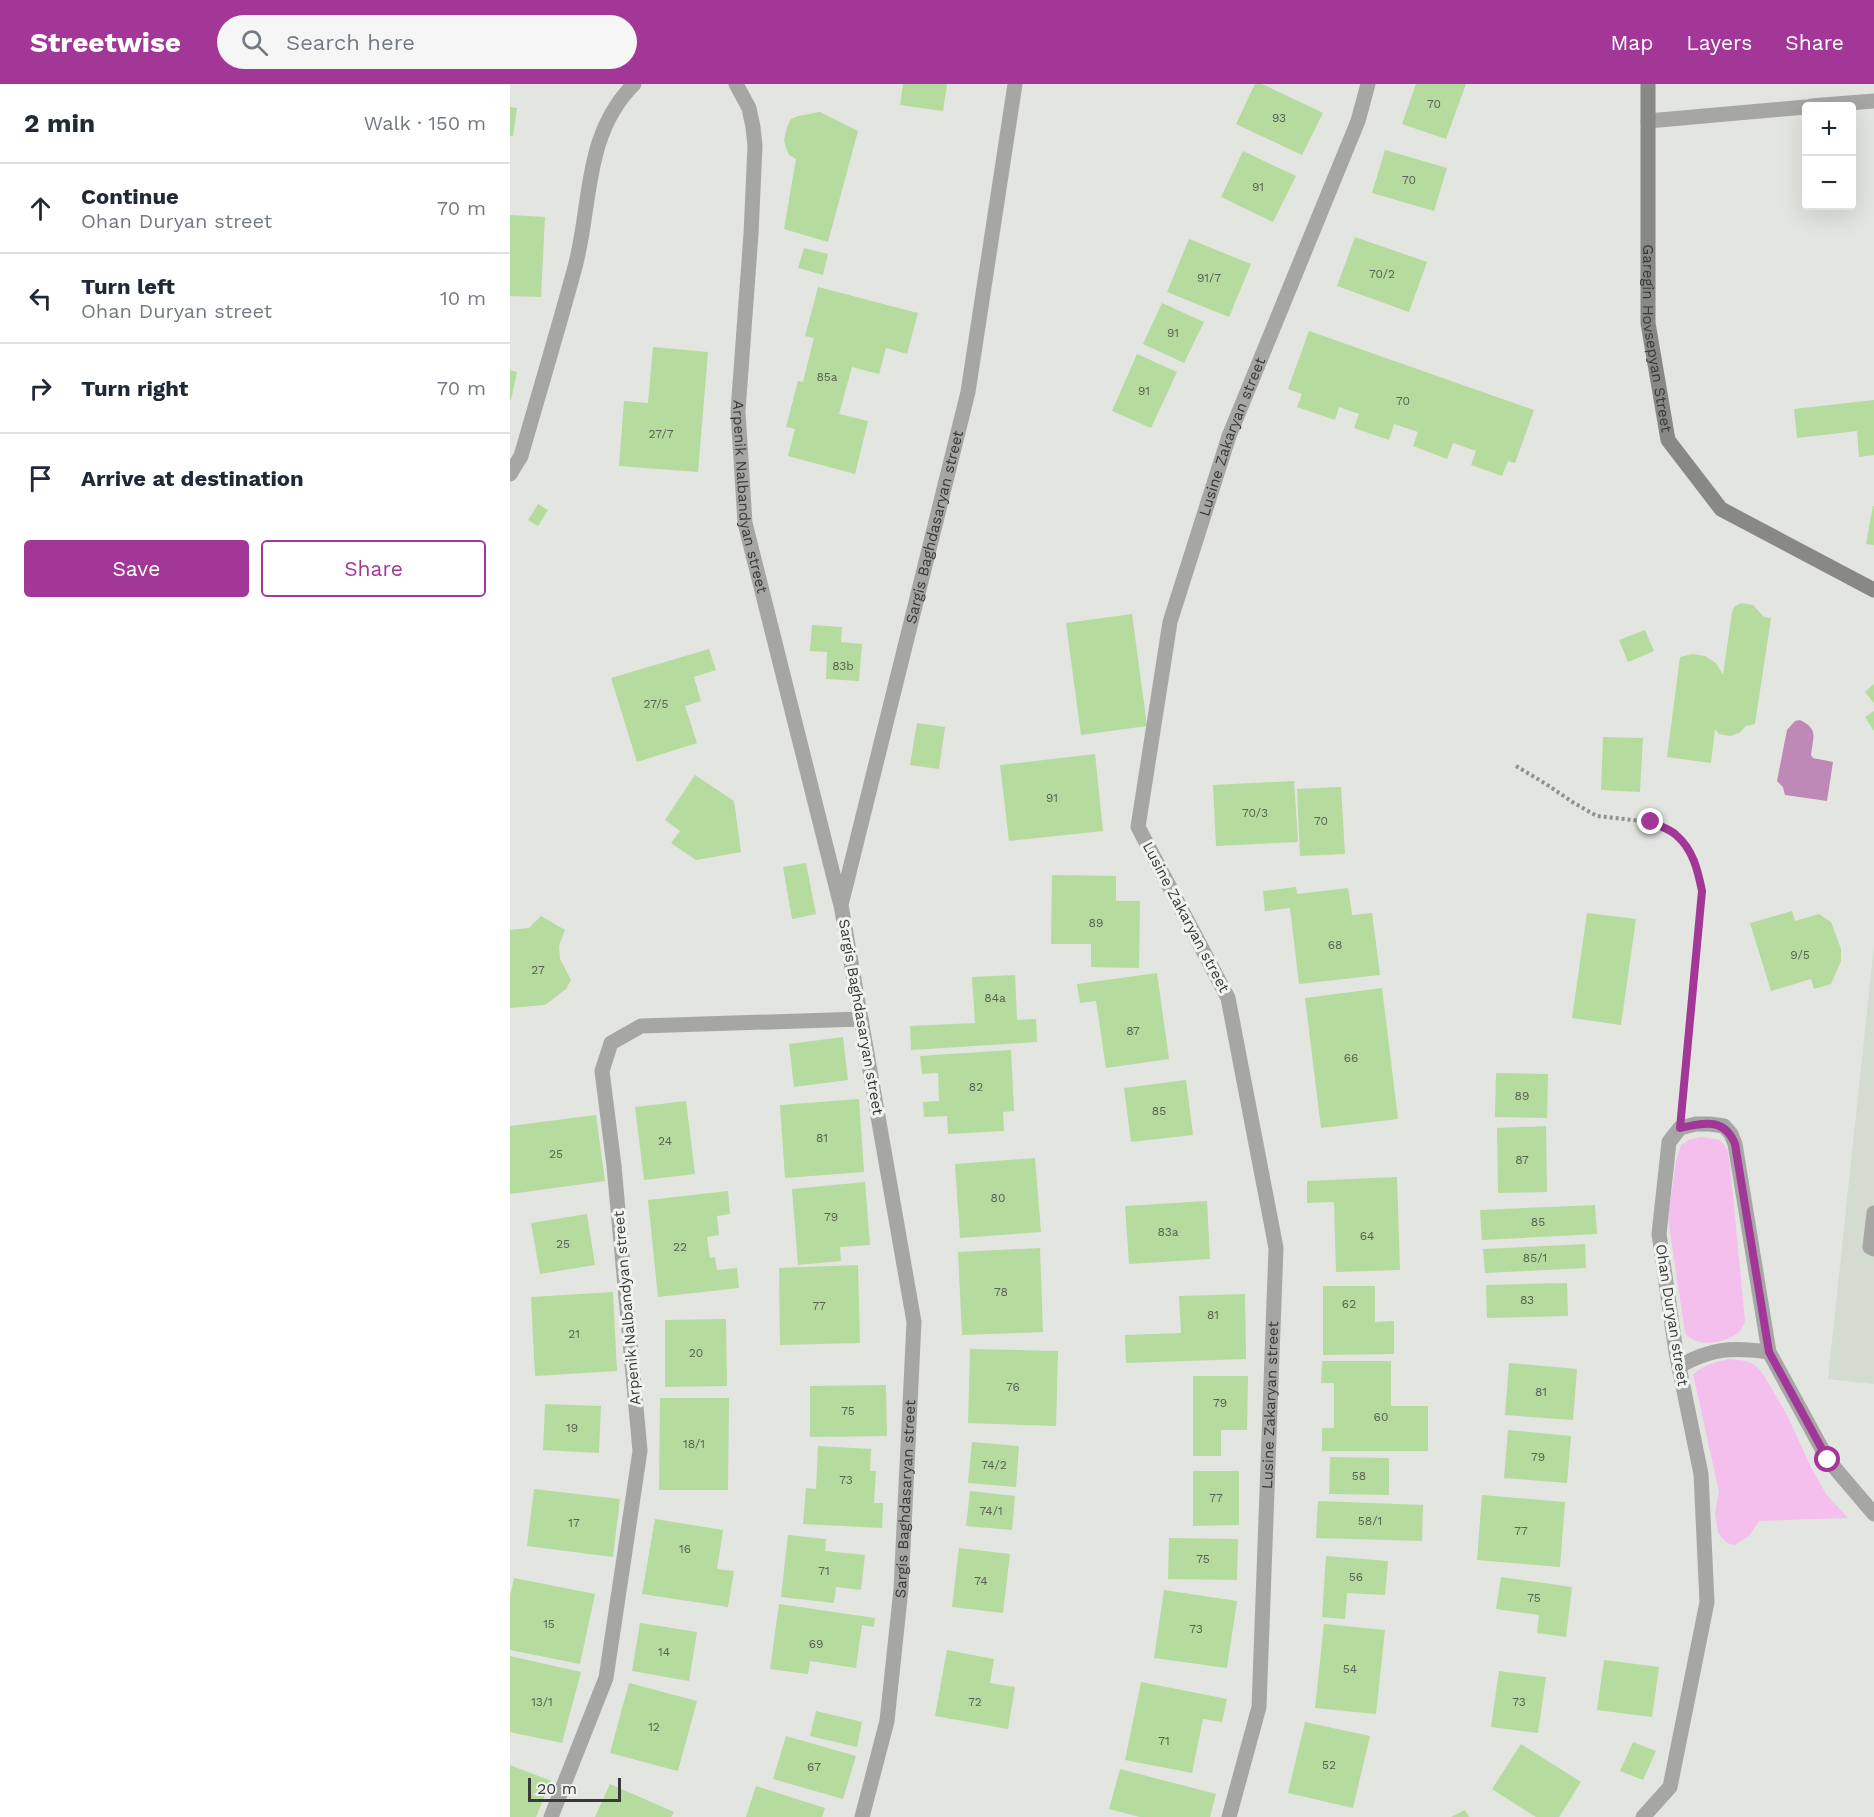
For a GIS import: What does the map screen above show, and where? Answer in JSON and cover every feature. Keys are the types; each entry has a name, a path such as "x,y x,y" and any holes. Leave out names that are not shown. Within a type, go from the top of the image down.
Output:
{"main road":[{"name":"Garegin Hovsepyan Street","path":"1648,84 1648,323 1668,440 1721,509 1874,590"}],"street":[{"path":"510,474 521,456 576,264 593,162 608,121 619,102 634,84"},
{"name":"Arpenik Nalbandyan street","path":"736,84 748,108 755,146 738,411 745,523 841,905"},
{"name":"Sargis Baghdasaryan street","path":"862,1817 887,1721 901,1589 914,1322 841,905 968,392 1015,84"},
{"name":"Lusine Zakaryan street","path":"1229,1817 1260,1707 1276,1248 1228,998 1138,827 1170,622 1229,436 1358,121 1368,84"},
{"path":"1856,102 1874,101"},
{"path":"1648,121 1802,107"},
{"name":"Arpenik Nalbandyan street","path":"551,1817 606,1678 640,1451 614,1166 602,1071 611,1043 641,1026 861,1019"},
{"path":"1680,1128 1703,1124 1724,1126 1731,1134 1735,1144 1769,1352 1828,1460 1874,1514"},
{"name":"Ohan Duryan street","path":"1643,1817 1670,1787 1707,1602 1701,1474 1679,1366 1659,1234 1669,1142 1680,1128"},
{"path":"1874,1213 1870,1247 1874,1249"},
{"path":"1679,1366 1699,1355 1720,1350 1741,1348 1769,1352"}],"path":[{"path":"1516,766 1597,816 1651,822 1676,834 1690,852 1698,870 1702,891 1680,1128"}],"shaded area":[{"path":"1800,720 1812,730 1811,755 1813,758 1833,762 1827,801 1785,795 1783,787 1777,781 1787,730 1795,721"},
{"path":"1874,946 1874,1384 1828,1379"},
{"path":"1701,1137 1720,1140 1727,1149 1745,1321 1737,1334 1711,1343 1697,1341 1685,1333 1668,1218 1676,1161 1681,1145"},
{"path":"1729,1359 1747,1361 1755,1365 1763,1374 1786,1413 1826,1494 1848,1518 1759,1521 1749,1536 1735,1545 1727,1543 1718,1533 1715,1513 1719,1492 1693,1374 1710,1364"}],"building":[{"path":"903,84 947,84 943,111 900,105"},
{"path":"1255,84 1262,84 1323,113 1302,155 1236,124"},
{"path":"1416,84 1466,84 1446,139 1402,124"},
{"path":"510,107 517,108 513,136 510,136"},
{"path":"820,112 858,131 828,242 784,229 796,159 789,155 786,148 784,140 787,127 791,119"},
{"path":"1385,150 1447,168 1434,211 1372,193"},
{"path":"1243,151 1296,176 1273,222 1221,197"},
{"path":"510,215 545,217 541,297 510,296"},
{"path":"1355,237 1427,262 1409,312 1337,286"},
{"path":"1189,239 1251,264 1229,317 1167,292"},
{"path":"804,248 828,254 823,275 798,268"},
{"path":"818,287 918,313 907,354 886,348 879,374 852,367 839,414 868,421 855,474 788,456 795,429 786,427 798,381 803,382 814,338 805,336"},
{"path":"1162,303 1204,322 1184,363 1143,344"},
{"path":"1309,331 1534,410 1515,463 1508,461 1502,476 1471,465 1476,451 1453,443 1447,459 1413,446 1418,432 1394,424 1389,440 1354,428 1359,414 1339,407 1335,420 1297,407 1302,394 1288,389"},
{"path":"653,347 708,352 698,472 619,466 624,401 648,403"},
{"path":"1137,354 1177,372 1151,428 1112,411"},
{"path":"510,370 517,372 511,400 510,400"},
{"path":"1874,400 1874,455 1859,457 1857,431 1797,438 1794,409"},
{"path":"538,504 548,510 538,526 528,520"},
{"path":"1874,506 1874,545 1866,544"},
{"path":"1741,603 1753,605 1764,617 1771,618 1755,724 1746,726 1739,733 1730,736 1719,734 1715,729 1711,763 1667,757 1680,657 1693,654 1705,656 1716,663 1723,675 1732,612 1734,607"},
{"path":"1132,614 1147,726 1081,735 1066,623"},
{"path":"812,625 842,627 841,642 862,644 859,681 826,679 827,652 810,651"},
{"path":"1645,630 1654,651 1628,662 1619,640"},
{"path":"709,649 716,670 694,677 701,701 685,706 697,743 637,762 611,678"},
{"path":"1874,684 1874,703 1865,692"},
{"path":"1874,711 1874,731 1865,717"},
{"path":"917,723 945,727 939,769 910,765"},
{"path":"1603,737 1643,738 1640,792 1601,790"},
{"path":"1095,754 1103,831 1009,841 1000,765"},
{"path":"695,775 734,801 741,852 696,860 671,843 680,831 665,820"},
{"path":"1294,781 1298,842 1216,846 1213,785"},
{"path":"1341,787 1345,854 1300,856 1297,789"},
{"path":"806,863 816,914 792,919 783,867"},
{"path":"1052,875 1116,876 1116,901 1140,901 1139,968 1091,967 1091,944 1051,944"},
{"path":"1296,887 1297,894 1348,888 1352,915 1372,913 1380,975 1299,984 1290,908 1265,911 1263,891"},
{"path":"1792,911 1795,921 1819,914 1831,922 1841,949 1841,961 1831,984 1814,989 1811,979 1771,991 1750,923"},
{"path":"1587,913 1636,919 1621,1025 1572,1018"},
{"path":"541,916 565,930 559,946 560,959 571,980 566,989 545,1005 510,1008 510,930 529,928"},
{"path":"1157,973 1169,1059 1106,1068 1096,1001 1080,1003 1077,984"},
{"path":"1015,975 1017,1020 1036,1019 1037,1042 911,1050 910,1026 975,1023 972,977"},
{"path":"1382,988 1398,1119 1321,1128 1305,998"},
{"path":"843,1037 848,1080 794,1087 789,1044"},
{"path":"1011,1050 1014,1111 1003,1112 1004,1131 948,1134 947,1116 924,1117 923,1102 939,1101 938,1073 922,1074 920,1056"},
{"path":"1496,1073 1548,1074 1547,1118 1495,1117"},
{"path":"1186,1080 1193,1135 1131,1142 1124,1088"},
{"path":"859,1099 864,1172 785,1178 780,1105"},
{"path":"686,1101 695,1174 644,1180 635,1107"},
{"path":"596,1115 605,1181 510,1194 510,1126"},
{"path":"1546,1126 1547,1192 1498,1193 1497,1128"},
{"path":"1035,1158 1041,1232 960,1238 955,1164"},
{"path":"1397,1177 1400,1270 1336,1272 1334,1202 1307,1203 1307,1181"},
{"path":"865,1182 870,1245 840,1247 841,1261 798,1265 792,1189"},
{"path":"728,1191 730,1214 717,1216 719,1235 707,1237 710,1258 715,1257 717,1270 737,1268 739,1288 658,1297 648,1200"},
{"path":"1207,1201 1210,1259 1129,1264 1125,1206"},
{"path":"1595,1205 1597,1234 1482,1240 1480,1210"},
{"path":"587,1214 595,1265 540,1274 531,1223"},
{"path":"1585,1244 1586,1268 1485,1273 1483,1249"},
{"path":"1040,1248 1043,1332 962,1335 958,1252"},
{"path":"858,1265 860,1343 780,1345 779,1268"},
{"path":"1567,1283 1568,1316 1487,1318 1486,1285"},
{"path":"1323,1286 1375,1286 1375,1322 1394,1321 1394,1354 1323,1355"},
{"path":"613,1292 617,1371 535,1376 531,1297"},
{"path":"1245,1294 1246,1359 1126,1363 1125,1335 1181,1333 1179,1296"},
{"path":"726,1319 727,1386 665,1387 665,1320"},
{"path":"970,1349 1058,1351 1056,1426 968,1423"},
{"path":"1322,1361 1391,1361 1391,1406 1428,1406 1428,1451 1322,1451 1322,1428 1334,1428 1334,1383 1321,1383"},
{"path":"1509,1363 1577,1369 1573,1420 1505,1415"},
{"path":"1193,1376 1248,1376 1247,1430 1221,1430 1221,1456 1193,1456"},
{"path":"886,1385 887,1436 810,1437 810,1386"},
{"path":"660,1398 729,1398 728,1490 659,1490"},
{"path":"545,1404 601,1406 599,1453 543,1450"},
{"path":"1508,1430 1571,1436 1567,1483 1504,1478"},
{"path":"972,1442 1019,1446 1016,1487 968,1483"},
{"path":"818,1446 871,1449 870,1471 876,1471 874,1503 883,1503 882,1528 803,1524 806,1488 816,1489"},
{"path":"1330,1457 1389,1458 1389,1495 1329,1494"},
{"path":"1193,1471 1239,1471 1239,1525 1193,1526"},
{"path":"534,1489 620,1499 613,1557 527,1546"},
{"path":"970,1491 1015,1496 1012,1530 966,1526"},
{"path":"1482,1495 1565,1502 1560,1567 1477,1560"},
{"path":"1318,1501 1423,1505 1422,1541 1316,1538"},
{"path":"655,1519 723,1530 717,1569 734,1571 728,1607 642,1594"},
{"path":"788,1535 826,1539 825,1551 865,1555 861,1590 836,1587 834,1603 781,1597"},
{"path":"1169,1538 1238,1539 1237,1580 1168,1579"},
{"path":"959,1548 1010,1554 1003,1613 952,1607"},
{"path":"1326,1556 1388,1561 1385,1595 1347,1593 1345,1619 1322,1617"},
{"path":"1501,1577 1572,1587 1566,1637 1537,1633 1539,1615 1496,1609"},
{"path":"514,1578 595,1594 580,1664 510,1650 510,1597"},
{"path":"1164,1590 1237,1601 1227,1668 1154,1658"},
{"path":"779,1604 875,1618 874,1627 862,1625 856,1668 810,1661 808,1674 770,1669"},
{"path":"640,1623 697,1632 689,1681 632,1671"},
{"path":"1324,1624 1385,1630 1376,1714 1315,1708"},
{"path":"947,1650 994,1659 990,1683 1015,1687 1008,1729 935,1716"},
{"path":"510,1656 581,1672 562,1743 510,1732"},
{"path":"1604,1660 1659,1667 1652,1717 1597,1710"},
{"path":"1499,1671 1546,1677 1538,1733 1491,1727"},
{"path":"1141,1682 1227,1699 1222,1722 1203,1719 1192,1773 1125,1760"},
{"path":"629,1683 697,1701 678,1771 610,1753"},
{"path":"816,1711 862,1722 857,1747 810,1736"},
{"path":"1305,1722 1370,1736 1353,1808 1288,1793"},
{"path":"786,1736 856,1756 843,1799 773,1779"},
{"path":"1633,1742 1656,1751 1643,1780 1620,1771"},
{"path":"1521,1744 1581,1782 1559,1817 1536,1817 1492,1789"},
{"path":"510,1765 551,1781 536,1817 510,1817"},
{"path":"1120,1769 1216,1794 1210,1817 1140,1817 1109,1809"},
{"path":"610,1784 674,1812 671,1817 595,1817"},
{"path":"756,1786 825,1808 822,1817 746,1817"},
{"path":"1465,1810 1469,1817 1451,1817"}],"route":[{"path":"1651,822 1676,834 1690,852 1698,870 1702,891 1680,1128 1696,1124 1710,1124 1724,1126 1731,1134 1735,1144 1769,1352 1828,1460"}]}
